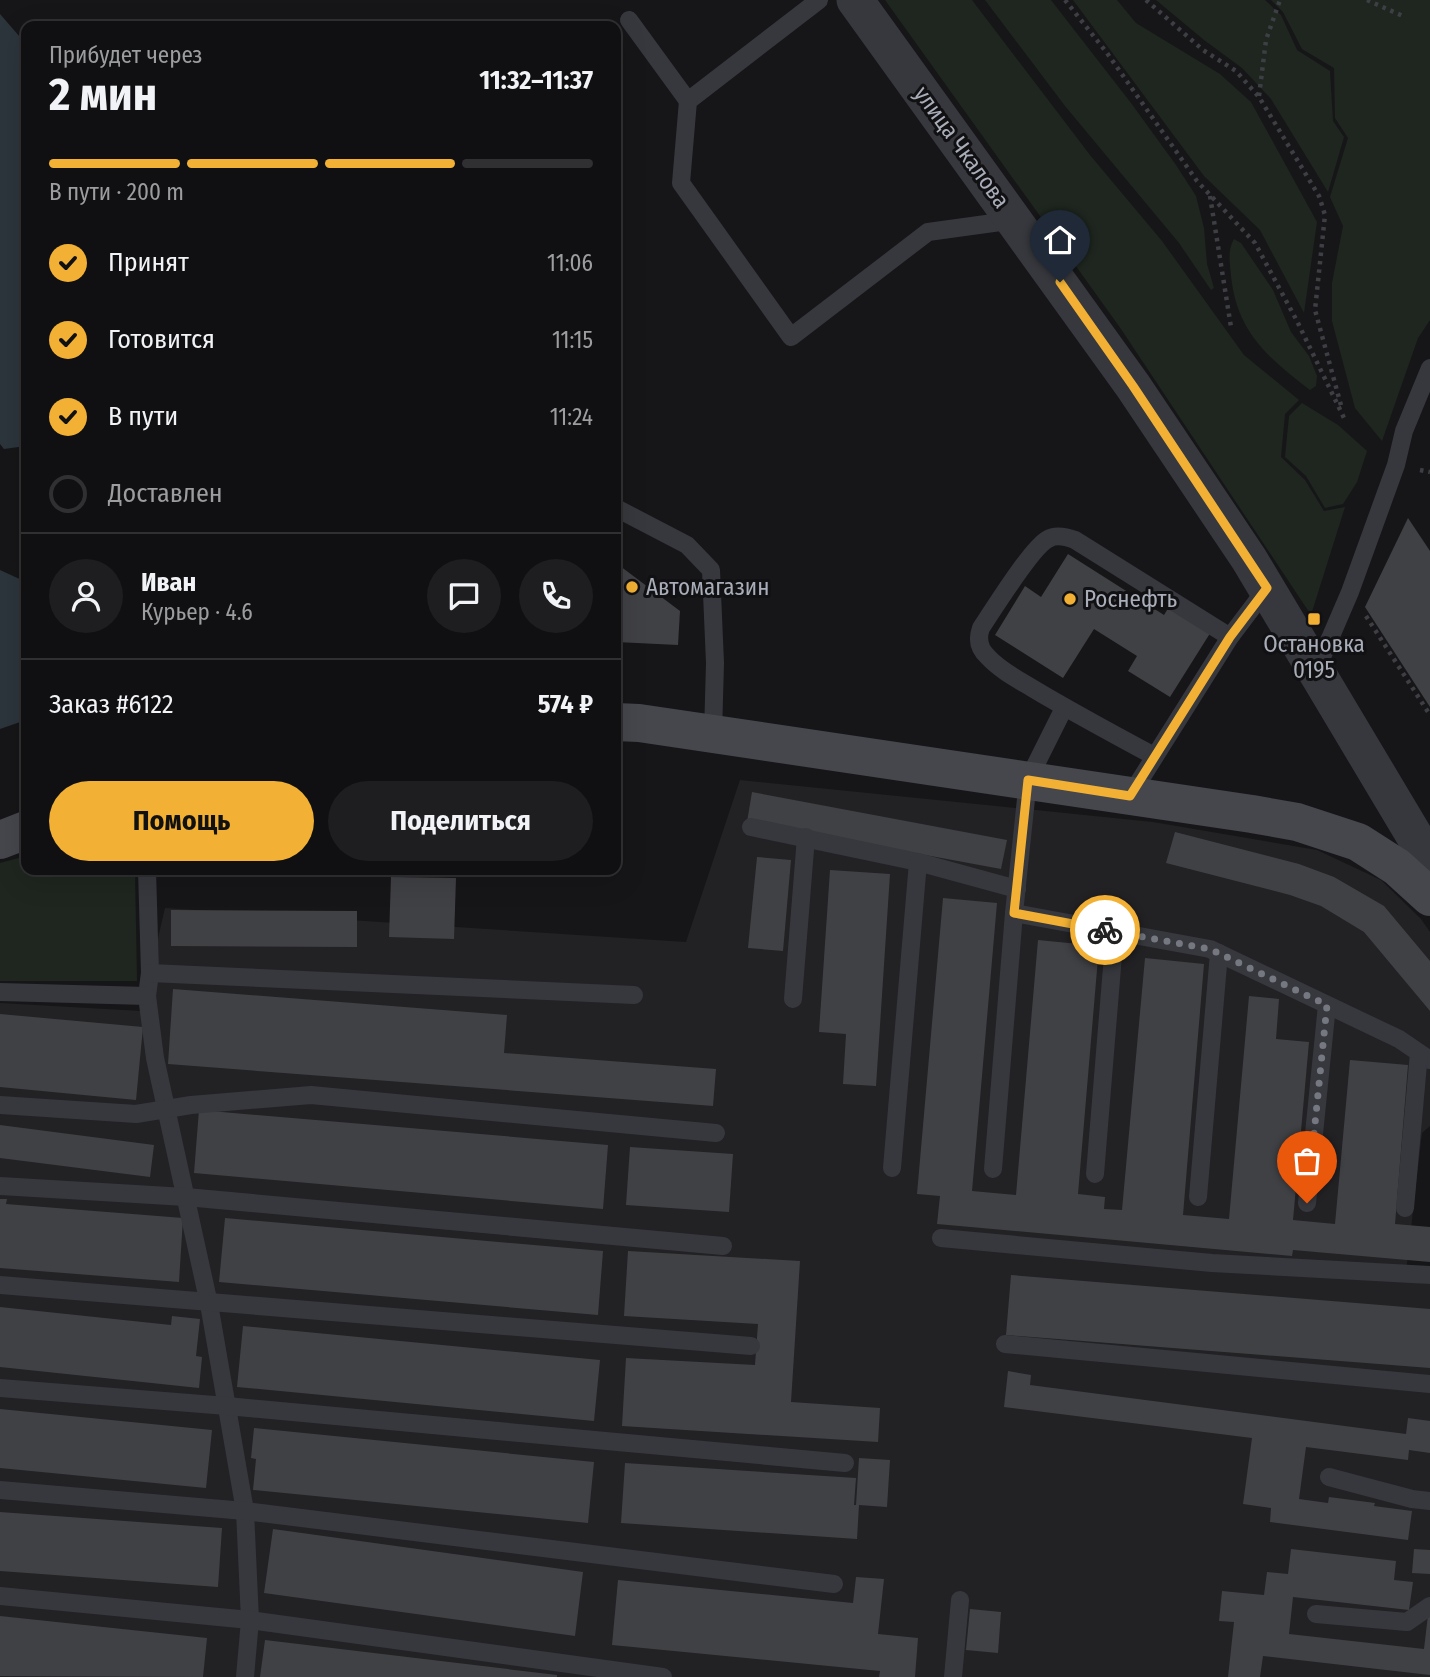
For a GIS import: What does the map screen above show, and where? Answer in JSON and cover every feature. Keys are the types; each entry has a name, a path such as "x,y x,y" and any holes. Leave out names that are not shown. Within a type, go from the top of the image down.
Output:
{"main road":[{"path":"621,723 1028,780 1297,822 1358,842 1398,867 1430,897"},
{"path":"0,840 21,832"}],"street":[{"name":"улица Чкалова","path":"855,0 1133,386 1267,588 1430,862"}],"lane":[{"path":"688,101 819,0"},
{"path":"629,20 688,101 681,183 791,337 928,232 1016,220"},
{"path":"1316,671 1350,592 1391,478 1404,431 1430,368"},
{"path":"621,511 687,545 711,570 715,663 713,734"},
{"path":"1154,756 1064,708 994,663 978,642 981,628 1028,561 1048,538 1066,537 1075,540 1230,637"},
{"path":"1130,796 1230,637 1267,588"},
{"path":"993,1169 1028,780 1064,708"},
{"path":"751,827 918,862 1017,889"},
{"path":"793,999 806,837"},
{"path":"892,1168 918,862"},
{"path":"147,875 147,996 155,1058 209,1304 245,1511 250,1620 246,1677"},
{"path":"1014,913 1210,949 1399,1039 1425,1056 1405,1208"},
{"path":"1095,1174 1115,931"},
{"path":"1198,1197 1219,953"},
{"path":"149,973 634,995"},
{"path":"0,992 147,996"},
{"path":"1307,1203 1327,1005"},
{"path":"0,1105 136,1114 311,1095 716,1133"},
{"path":"0,1186 186,1197 723,1246"},
{"path":"941,1238 1212,1263 1430,1275"},
{"path":"0,1285 751,1346"},
{"path":"1006,1344 1430,1384"},
{"path":"0,1388 845,1462"},
{"path":"1329,1477 1412,1499 1430,1501"},
{"path":"0,1490 245,1511 834,1584"},
{"path":"0,1596 250,1620 663,1677"},
{"path":"953,1677 960,1600"},
{"path":"1316,1614 1407,1622 1430,1606"}],"path":[{"path":"1065,0 1107,53 1197,181 1255,243 1297,321 1345,421 1315,310 1325,215 1319,196 1259,97 1236,71 1203,50 1146,0"},
{"path":"1259,97 1266,40 1280,0"},
{"path":"1367,0 1405,17"},
{"path":"1210,195 1231,327"},
{"path":"1350,592 1430,715"}],"shaded area":[{"path":"885,0 972,0 1090,155 1162,241 1244,355 1299,400 1285,414 1281,457 1305,480 1324,511 1345,507 1311,615 1121,329"},
{"path":"985,0 1051,0 1131,103 1196,196 1204,228 1207,264 1214,288 1211,290 1179,243 1065,106"},
{"path":"1073,0 1117,0 1136,23 1220,74 1251,102 1317,222 1304,313 1260,230 1204,176"},
{"path":"1156,0 1265,0 1281,15 1297,50 1330,71 1333,121 1344,137 1328,192 1271,99 1242,68"},
{"path":"1271,0 1430,0 1430,320 1418,338 1382,441 1355,408 1332,321 1332,283 1343,226 1330,197 1348,138 1335,118 1334,68 1302,49 1283,12"},
{"path":"0,14 21,38 21,447 4,449 0,444"},
{"path":"1234,239 1241,243 1273,290 1291,332 1309,356 1317,376 1316,386 1310,390 1280,366 1247,328 1234,296 1231,276 1230,252"},
{"path":"1302,403 1338,425 1367,451 1357,482 1343,504 1325,508 1306,476 1285,457 1289,416"},
{"path":"0,570 21,580 21,722 0,729"},
{"path":"740,780 1153,822 1317,850 1381,880 1421,919 1430,932 1430,1126 1422,1133 1405,1281 1430,1284 1430,1677 0,1677 0,1003 141,1011 165,908 686,942"},
{"path":"21,857 21,875 135,875 137,981 0,981 0,863"}],"building":[{"path":"1408,518 1430,551 1430,707 1365,607"},
{"path":"1068,554 1164,615 1172,602 1214,627 1170,697 1128,671 1137,656 1094,629 1063,678 995,635 1025,586 1041,597"},
{"name":"Автомагазин","path":"621,567 680,611 678,645 621,642"},
{"path":"752,792 1007,840 1001,869 747,822"},
{"path":"1175,832 1299,864 1334,877 1384,906 1430,961 1430,1011 1364,932 1321,906 1290,895 1166,863"},
{"path":"757,857 791,860 783,951 748,948"},
{"path":"830,870 890,874 876,1086 843,1084 846,1034 819,1032"},
{"path":"391,877 456,878 454,939 389,937"},
{"path":"943,898 997,903 972,1191 1016,1195 1038,940 1099,946 1078,1194 1105,1197 1104,1209 1122,1210 1145,958 1204,964 1183,1215 1229,1219 1249,996 1279,999 1276,1039 1309,1042 1293,1220 1335,1224 1350,1060 1408,1065 1395,1224 1430,1227 1430,1262 1293,1250 1292,1256 937,1224 940,1196 917,1194"},
{"path":"171,910 357,911 357,947 171,946"},
{"path":"173,989 507,1015 504,1053 716,1069 713,1106 168,1064"},
{"path":"0,1014 143,1027 136,1100 0,1087"},
{"path":"199,1110 608,1145 603,1209 194,1173"},
{"path":"0,1125 154,1145 150,1177 0,1158"},
{"path":"630,1147 733,1154 729,1212 626,1205"},
{"path":"0,1199 7,1199 6,1204 183,1218 179,1282 0,1268"},
{"path":"225,1218 603,1251 598,1315 219,1282"},
{"path":"628,1251 800,1261 791,1402 880,1408 878,1442 622,1426 626,1358 755,1365 758,1324 624,1316"},
{"path":"1011,1275 1430,1309 1430,1368 1006,1335"},
{"path":"0,1307 171,1325 172,1316 200,1319 196,1356 202,1357 199,1388 0,1367"},
{"path":"243,1326 600,1360 594,1421 237,1387"},
{"path":"1008,1371 1031,1375 1030,1385 1406,1434 1408,1418 1430,1421 1430,1453 1409,1450 1408,1460 1306,1447 1299,1499 1328,1503 1329,1497 1412,1511 1408,1540 1270,1522 1271,1508 1243,1504 1252,1438 1004,1407"},
{"path":"0,1409 212,1430 206,1488 0,1468"},
{"path":"254,1428 594,1462 588,1523 253,1490 256,1459 251,1458"},
{"path":"859,1458 890,1460 887,1507 859,1505 857,1539 621,1523 625,1463 856,1478 856,1505"},
{"path":"0,1512 222,1528 218,1587 0,1571"},
{"path":"273,1529 583,1572 575,1636 264,1593"},
{"path":"1291,1549 1396,1561 1394,1580 1413,1582 1409,1610 1293,1597 1289,1634 1424,1649 1430,1615 1430,1675 1263,1656 1260,1677 1228,1677 1234,1622 1219,1621 1222,1591 1264,1595 1267,1572 1288,1574"},
{"path":"1414,1549 1430,1550 1430,1574 1412,1573"},
{"path":"856,1577 884,1579 878,1634 918,1638 915,1677 879,1677 880,1671 612,1645 618,1580 853,1603"},
{"path":"970,1609 1001,1612 998,1653 966,1650"},
{"path":"0,1616 207,1638 203,1677 0,1676"},
{"path":"265,1640 557,1675 557,1677 260,1677"}],"way so far":[{"path":"1105,930 1210,949 1327,1005 1307,1203"}],"place":[{"name":"Автомагазин","path":"632,587"},
{"name":"Роснефть","path":"1070,599"},
{"name":"Остановка 0195","path":"1314,619"}],"route":[{"path":"1060,282 1133,386 1267,588 1230,637 1130,796 1028,780 1014,913 1105,930"}]}
